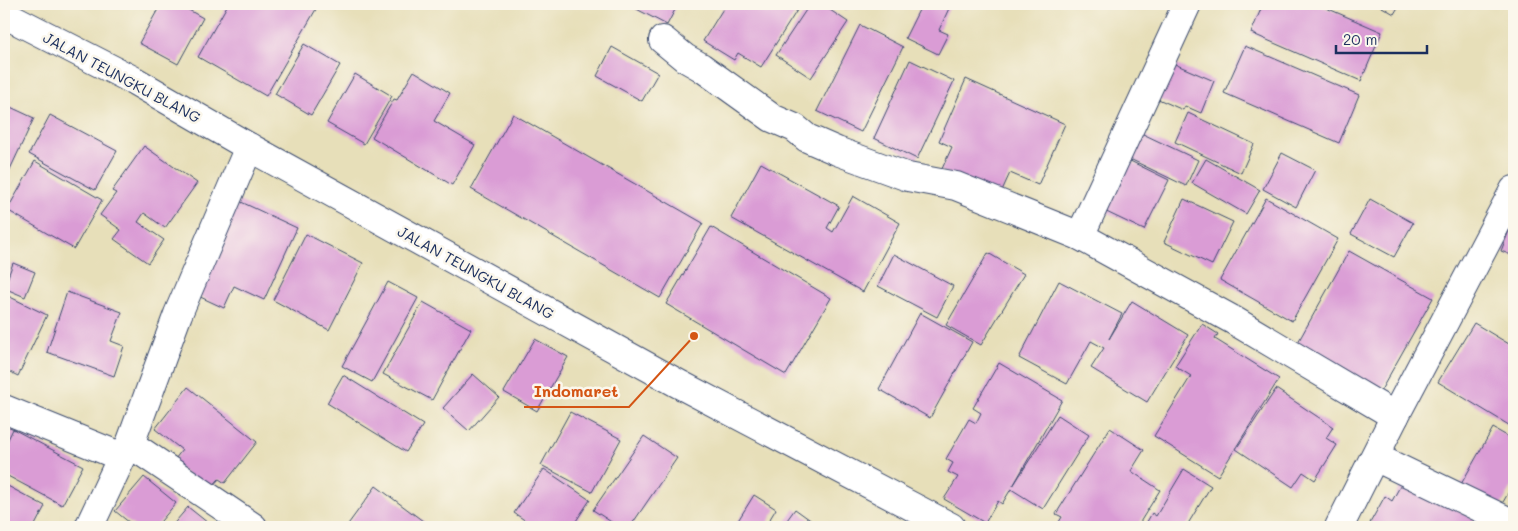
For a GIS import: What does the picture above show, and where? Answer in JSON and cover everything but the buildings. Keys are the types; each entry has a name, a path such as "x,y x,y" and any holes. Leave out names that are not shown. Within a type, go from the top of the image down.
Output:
{"street":[{"path":"1080,236 1187,4"},
{"name":"JALAN TEUNGKU BLANG","path":"4,14 133,80 248,147 679,384 950,527"},
{"path":"664,40 685,58 701,67 772,118 795,128 807,138 908,177 956,186 1080,236 1233,320 1395,416"},
{"path":"88,527 126,451 178,314 248,147"},
{"path":"1340,527 1395,416 1514,190"},
{"path":"4,408 126,451 253,527"},
{"path":"1375,457 1514,524"}],"place":[{"name":"Indomaret","path":"694,336"}]}
